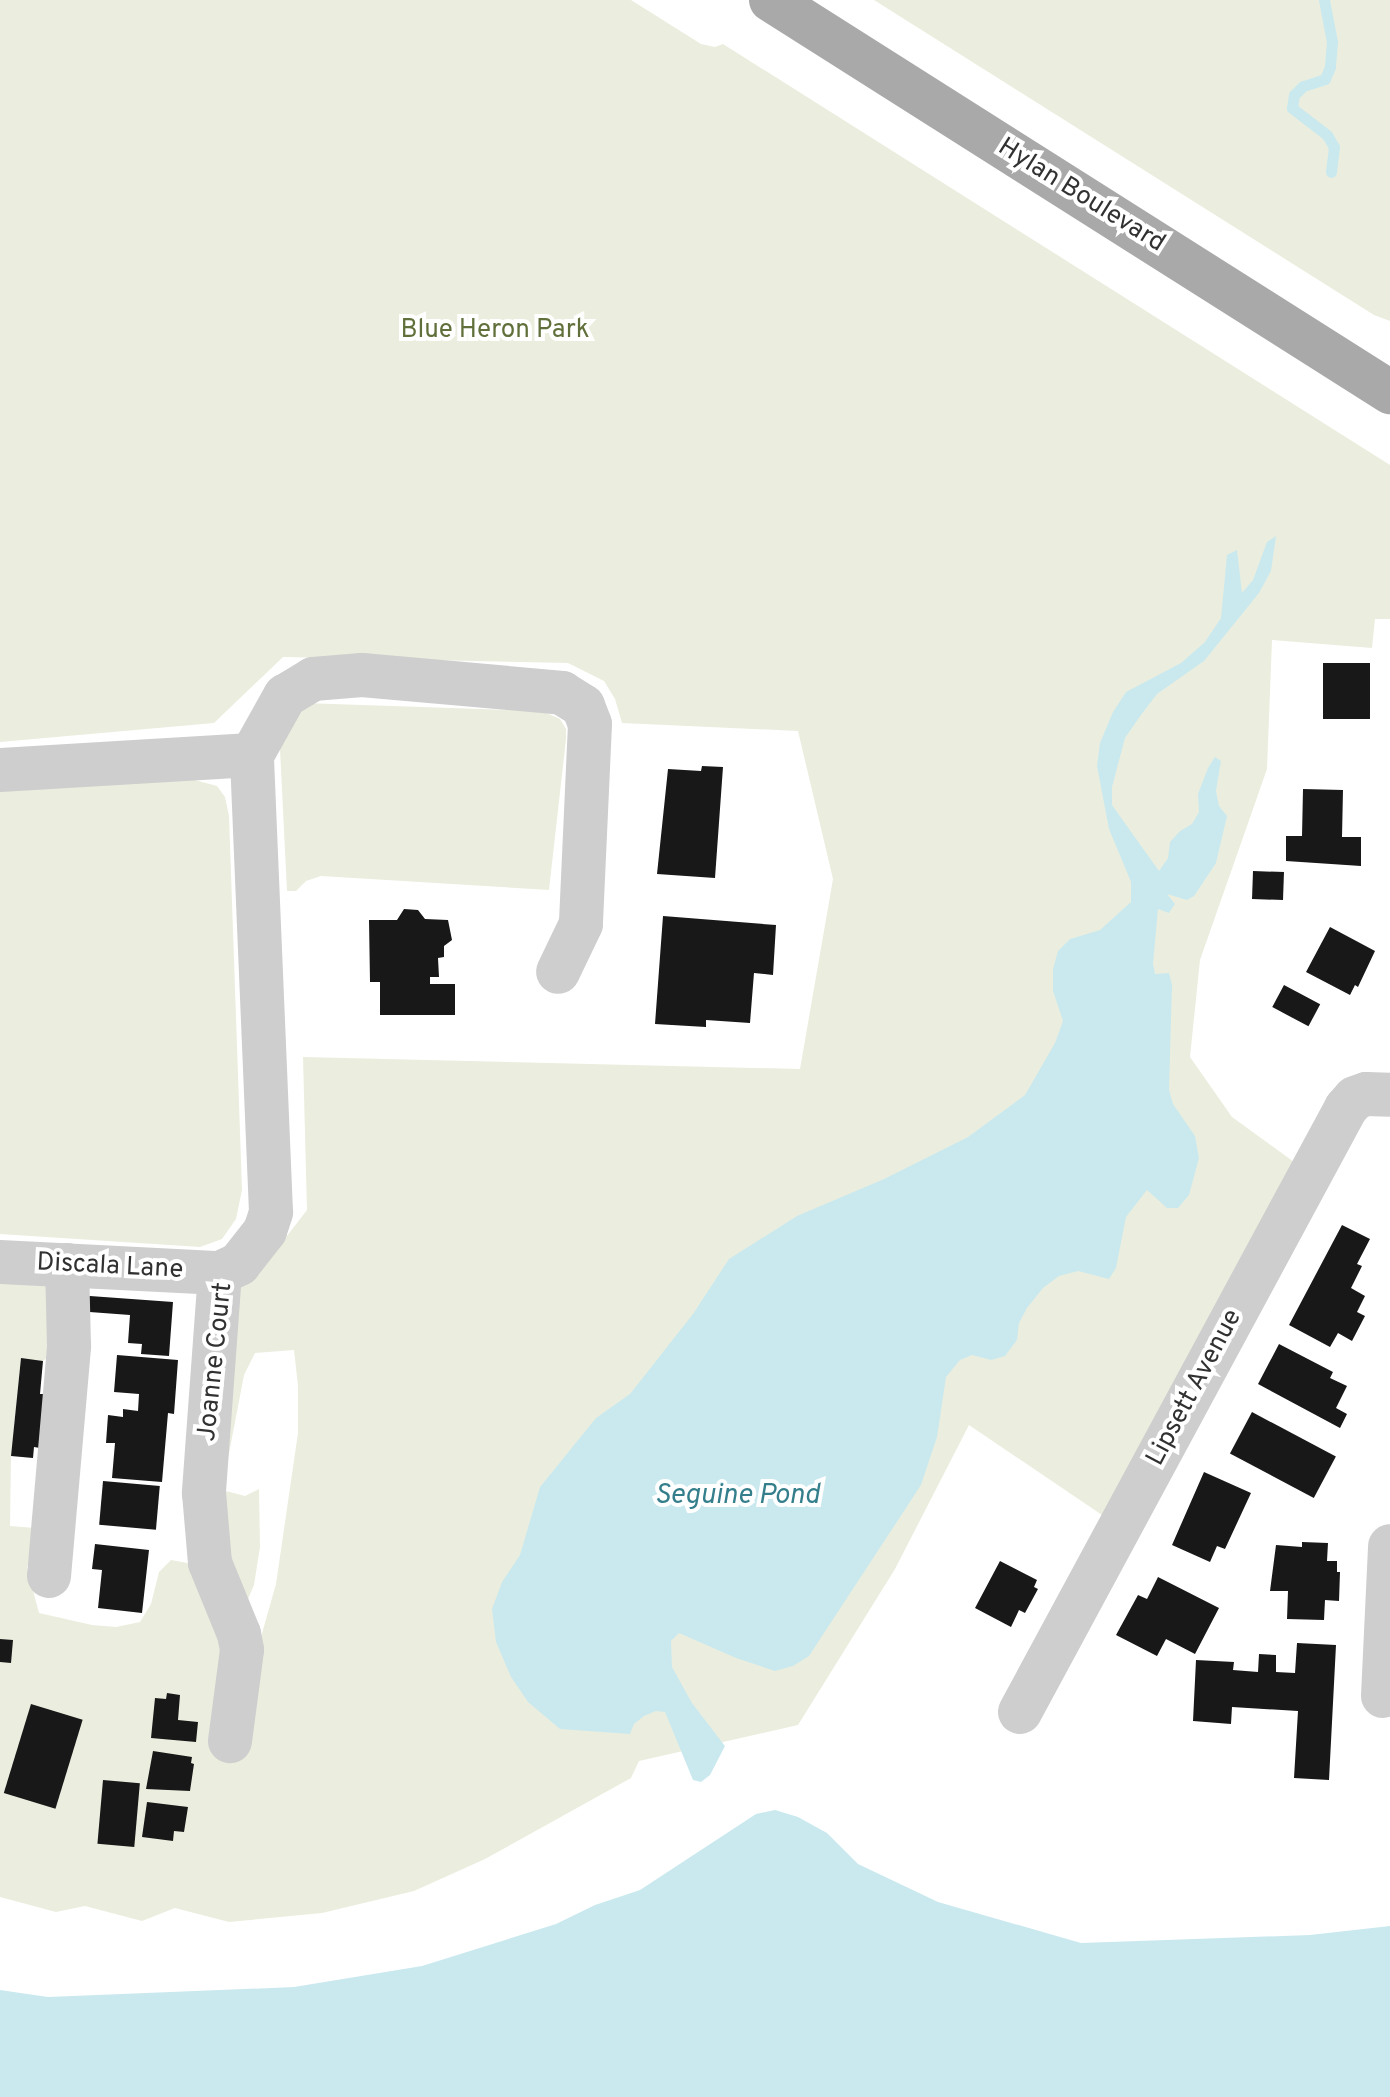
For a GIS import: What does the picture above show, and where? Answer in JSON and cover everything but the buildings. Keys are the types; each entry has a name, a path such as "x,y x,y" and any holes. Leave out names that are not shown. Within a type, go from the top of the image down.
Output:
{"main road":[{"name":"Hylan Boulevard","path":"771,0 1390,392"}],"street":[{"path":"0,770 252,755 285,696 313,679 362,675 562,693 583,706 590,724 581,924 558,972"},
{"name":"Joanne Court","path":"230,1741 242,1650 210,1563 204,1493 220,1273 239,1264 254,1249 271,1212 252,755"},
{"name":"Lipsett Avenue","path":"1020,1712 1346,1108 1355,1098 1366,1094 1390,1095"},
{"name":"Discala Lane","path":"0,1262 220,1273"},
{"path":"49,1576 69,1346 67,1265"},
{"path":"1383,1696 1390,1546"}],"green space":[{"name":"Blue Heron Park","path":"0,0 631,0 701,44 715,47 723,44 1390,465 1390,619 1375,619 1372,648 1272,640 1267,769 1200,960 1190,1057 1232,1117 1294,1162 1102,1515 969,1425 895,1569 798,1725 639,1761 631,1778 485,1859 414,1891 322,1913 229,1922 175,1908 142,1921 85,1906 56,1912 0,1897 0,1282 55,1280 54,1352 43,1361 21,1359 11,1456 10,1526 35,1528 27,1568 39,1613 92,1625 116,1627 140,1622 151,1604 159,1572 171,1560 198,1565 201,1597 225,1632 233,1651 220,1739 228,1757 238,1743 248,1683 276,1584 298,1433 294,1350 255,1353 244,1375 222,1490 245,1496 259,1489 260,1547 254,1585 248,1599 240,1601 223,1573 211,1505 229,1346 230,1299 234,1288 280,1245 307,1210 303,1057 800,1069 833,879 798,731 622,723 615,699 604,681 568,663 283,657 214,723 0,742"},
{"path":"874,0 1390,0 1390,321 1374,315"},
{"path":"303,703 542,711 560,719 566,729 566,739 549,890 321,876 306,881 296,891 287,891 279,729"},
{"path":"191,779 217,786 225,797 229,816 242,1190 236,1219 222,1239 200,1247 0,1234 0,789"}],"water":[{"name":"Seguine Pond","path":"1276,536 1271,571 1259,593 1204,661 1157,694 1141,715 1125,738 1112,787 1112,805 1159,871 1168,858 1170,842 1192,824 1199,812 1198,794 1208,768 1215,757 1221,761 1216,791 1219,806 1227,816 1216,863 1194,896 1187,900 1167,894 1175,904 1169,913 1158,909 1153,964 1155,974 1169,973 1172,985 1169,1090 1173,1104 1195,1136 1199,1158 1189,1195 1178,1208 1167,1208 1147,1190 1126,1217 1116,1268 1109,1279 1078,1271 1059,1276 1043,1288 1027,1308 1019,1323 1017,1340 1005,1356 991,1360 972,1355 960,1360 946,1377 937,1437 921,1485 809,1656 793,1666 775,1671 679,1633 671,1641 672,1667 692,1703 725,1746 710,1775 701,1782 693,1780 665,1712 656,1711 644,1716 634,1724 630,1734 560,1729 528,1702 511,1677 496,1642 492,1609 502,1582 520,1555 540,1487 596,1418 630,1394 693,1314 729,1259 797,1216 884,1179 968,1137 1025,1095 1055,1043 1063,1021 1053,991 1053,969 1058,951 1070,939 1100,930 1131,902 1131,882 1109,829 1097,766 1100,743 1113,712 1126,692 1181,663 1205,642 1221,618 1227,555 1237,550 1242,593 1253,580 1267,542"},
{"path":"775,1810 798,1817 827,1833 858,1864 938,1902 1081,1943 1310,1935 1390,1926 1390,2097 0,2097 0,1990 48,1997 294,1987 422,1966 556,1924 595,1905 640,1890 756,1814"}],"waterway":[{"path":"1324,0 1332,42 1330,67 1325,79 1303,86 1294,95 1292,108 1327,135 1334,147 1331,172"}]}
